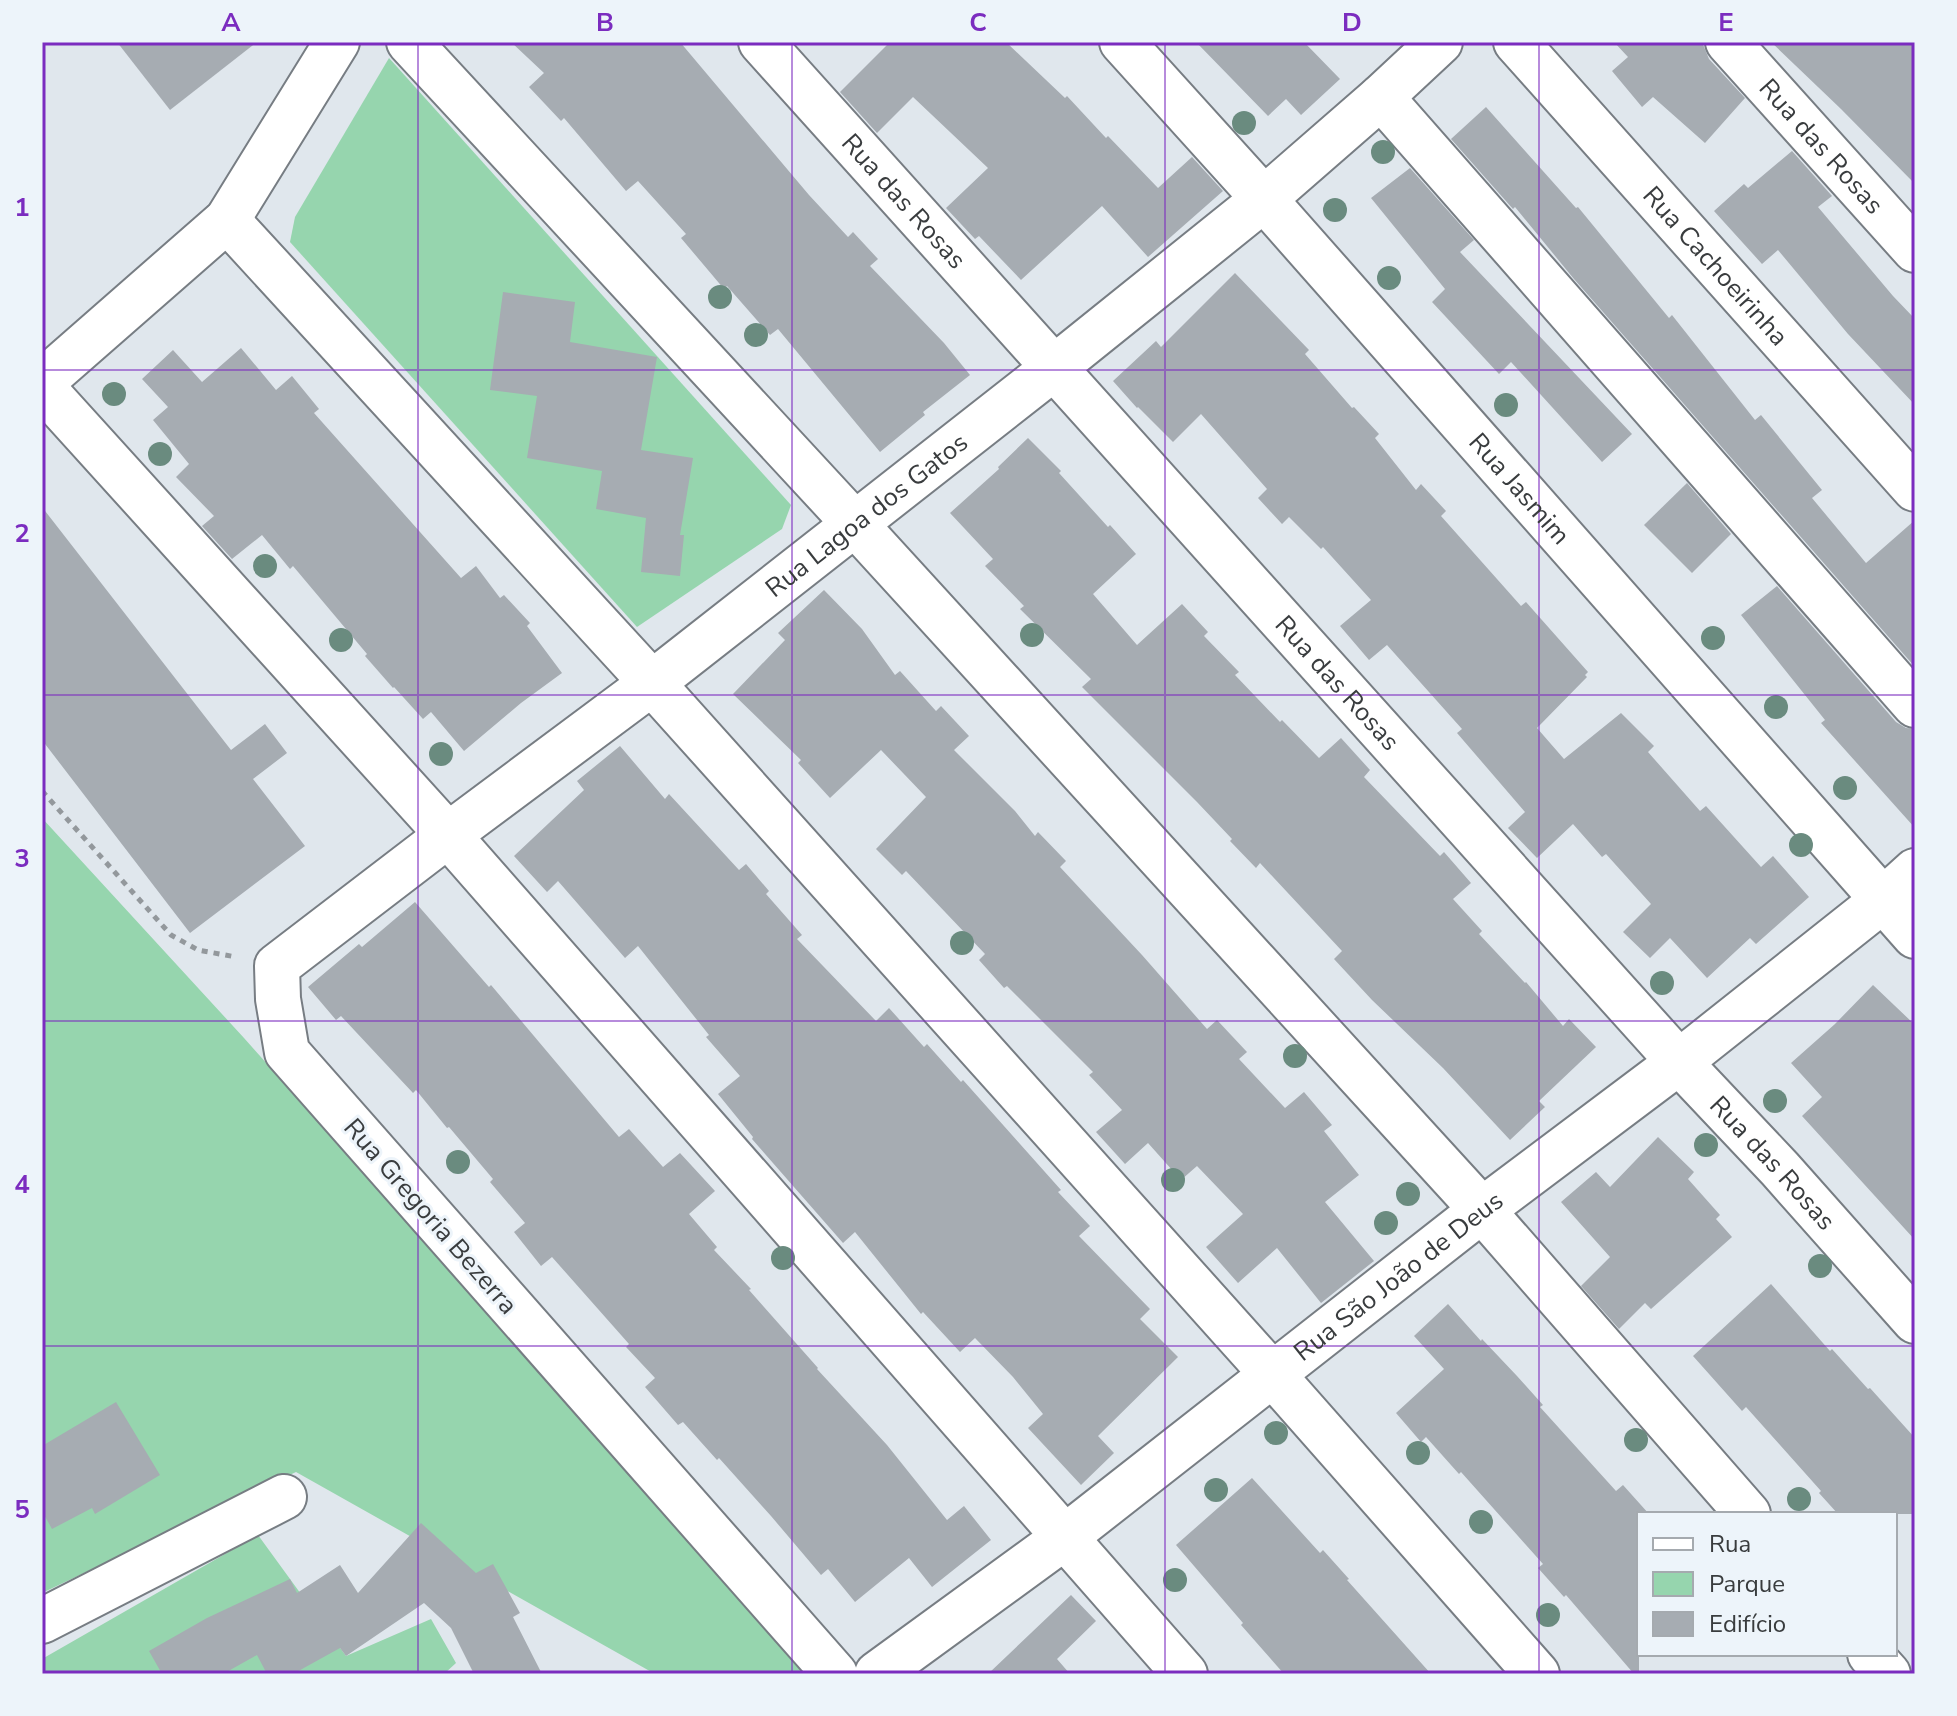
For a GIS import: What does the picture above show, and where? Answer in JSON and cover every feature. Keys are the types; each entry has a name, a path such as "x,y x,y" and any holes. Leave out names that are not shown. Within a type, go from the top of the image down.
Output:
{"street":[{"path":"337,42 227,220 42,384 448,835 1185,1674"},
{"path":"409,42 1482,1210 1746,1512"},
{"name":"Rua das Rosas","path":"761,42 1915,1321"},
{"name":"Rua Jasmim","path":"1122,42 1915,936"},
{"name":"Rua Lagoa dos Gatos","path":"277,966 652,683 1055,367 1264,199 1440,42"},
{"name":"Rua Cachoeirinha","path":"1516,42 1915,489"},
{"name":"Rua das Rosas","path":"1728,42 1915,250"},
{"path":"1381,97 1915,705"},
{"path":"227,220 652,683 1537,1674"},
{"name":"Rua São João de Deus","path":"877,1674 1065,1537 1482,1210 1679,1062 1883,900 1915,871"},
{"name":"Rua Gregoria Bezerra","path":"277,966 278,999 287,1052 835,1674"},
{"path":"42,1621 284,1497"},
{"path":"1872,1656 1888,1674"}],"path":[{"path":"42,791 171,935 198,950 277,966"}],"green space":[{"path":"389,58 791,505 782,529 637,627 290,242 295,217"},
{"path":"42,818 244,1038 811,1674 655,1674 296,1472 42,1593"},
{"path":"258,1535 346,1656 431,1619 456,1663 444,1674 42,1674 42,1659"}],"building":[{"path":"117,42 257,42 170,110"},
{"path":"511,42 680,42 809,195 848,237 853,232 878,259 870,266 944,343 970,375 923,412 925,415 880,452 778,329 770,335 727,286 724,289 681,238 686,234 638,181 626,191 564,118 561,121 529,87 544,73"},
{"path":"890,42 1006,42 1065,98 1067,96 1158,188 1192,157 1223,191 1148,257 1102,206 1021,280 979,236 975,239 946,208 988,168 913,97 877,133 840,92"},
{"path":"1196,42 1304,42 1340,79 1301,115 1286,99 1268,116"},
{"path":"1614,42 1702,42 1709,59 1745,98 1705,143 1653,97 1642,107 1612,71 1628,57"},
{"path":"1771,42 1915,42 1915,184 1841,109"},
{"path":"1486,107 1578,207 1669,318 1672,315 1755,420 1761,415 1822,490 1812,498 1866,563 1915,520 1915,667 1574,279 1515,207 1513,209 1451,139"},
{"path":"1792,151 1832,196 1818,207 1915,319 1915,405 1848,334 1778,250 1762,264 1714,211 1744,184 1748,188"},
{"path":"1410,168 1474,240 1460,252 1632,434 1602,462 1511,362 1499,374 1432,302 1445,289 1371,198"},
{"path":"1235,273 1309,350 1305,354 1379,434 1375,438 1416,490 1421,484 1446,511 1441,516 1521,606 1526,602 1588,672 1587,677 1537,728 1564,759 1621,713 1654,746 1648,752 1700,811 1706,806 1761,867 1773,856 1809,897 1756,944 1750,938 1707,978 1670,938 1650,958 1623,932 1651,904 1606,854 1602,857 1573,824 1537,858 1508,828 1525,812 1457,733 1462,729 1387,645 1369,660 1340,626 1371,600 1323,547 1321,549 1289,517 1282,524 1258,498 1267,489 1201,414 1173,442 1113,381 1156,341 1161,347"},
{"path":"503,292 575,302 570,342 657,357 641,450 693,458 680,535 684,535 680,576 641,572 646,518 596,509 602,471 527,458 537,396 490,390"},
{"path":"241,348 276,390 292,376 319,409 314,413 461,578 476,566 500,598 504,595 530,623 527,626 562,673 464,751 431,712 423,719 393,688 293,566 290,569 262,535 232,559 202,526 214,516 176,477 189,464 153,420 168,407 142,379 173,350 202,382"},
{"path":"1028,438 1136,554 1093,594 1137,645 1182,604 1208,632 1204,636 1239,672 1235,675 1319,758 1341,738 1370,770 1364,777 1440,856 1444,852 1471,883 1453,899 1482,931 1479,934 1563,1026 1569,1019 1596,1047 1539,1101 1545,1107 1510,1140 1334,959 1342,951 1260,863 1256,868 1197,802 1082,687 1091,679 1020,609 1024,606 985,566 993,559 950,513"},
{"path":"1687,483 1731,534 1692,573 1644,525"},
{"path":"42,507 231,750 265,724 287,753 253,779 305,846 190,933 42,740"},
{"path":"1777,586 1896,722 1915,729 1915,828 1821,723 1825,720 1741,615"},
{"path":"824,590 862,629 895,675 900,671 936,711 941,706 969,736 954,750 1015,811 1035,836 1038,832 1066,861 1060,867 1207,1029 1217,1020 1247,1052 1239,1059 1285,1108 1304,1092 1332,1125 1324,1131 1359,1175 1325,1202 1374,1261 1321,1303 1277,1248 1238,1283 1206,1247 1243,1214 1197,1166 1181,1180 1148,1143 1125,1164 1096,1132 1122,1110 1089,1075 1093,1072 1007,986 1004,988 979,960 985,954 906,871 902,875 876,849 926,797 881,750 830,798 798,763 801,760 733,694 785,640 778,633"},
{"path":"620,746 665,799 669,794 739,870 746,864 769,891 766,894 802,935 797,939 876,1021 889,1008 924,1047 927,1044 961,1082 963,1080 1090,1226 1079,1236 1150,1309 1140,1319 1178,1357 1098,1436 1114,1453 1081,1485 1028,1428 1043,1414 1013,1377 975,1338 960,1352 923,1312 921,1314 855,1232 843,1243 752,1139 718,1094 740,1076 706,1037 709,1035 638,946 625,958 558,881 547,892 514,856 584,790 577,781"},
{"path":"415,902 489,987 491,985 619,1137 629,1129 663,1167 680,1153 715,1191 689,1214 717,1247 714,1250 887,1445 947,1520 964,1506 991,1540 932,1587 909,1558 855,1602 828,1569 821,1575 719,1458 717,1460 683,1422 678,1425 645,1387 655,1378 626,1347 629,1344 552,1257 541,1266 514,1232 525,1223 490,1182 493,1179 416,1090 413,1093 341,1016 336,1020 308,987"},
{"path":"1873,985 1915,1025 1915,1240 1802,1116 1822,1097 1791,1063"},
{"path":"1658,1137 1694,1172 1688,1179 1720,1215 1716,1219 1732,1237 1651,1309 1645,1303 1619,1329 1581,1286 1610,1257 1561,1202 1596,1172 1610,1187"},
{"path":"1771,1284 1830,1351 1832,1349 1915,1438 1915,1514 1836,1512 1746,1407 1742,1411 1693,1356"},
{"path":"1448,1304 1517,1376 1543,1405 1540,1407 1616,1491 1623,1485 1647,1512 1637,1512 1639,1674 1634,1674 1566,1595 1564,1597 1538,1568 1543,1564 1461,1472 1459,1474 1426,1437 1421,1442 1396,1413 1444,1369 1414,1336"},
{"path":"116,1402 160,1475 95,1514 92,1508 52,1529 42,1511 42,1446"},
{"path":"1252,1478 1320,1553 1323,1550 1431,1674 1284,1674 1176,1545"},
{"path":"421,1523 476,1573 493,1564 520,1613 513,1617 542,1674 474,1674 451,1628 424,1603 346,1656 340,1648 293,1674 267,1674 257,1655 223,1674 162,1674 149,1651 207,1618 290,1579 297,1593 340,1565 358,1593"},
{"path":"1071,1595 1096,1621 1057,1659 1070,1674 988,1674"}]}
